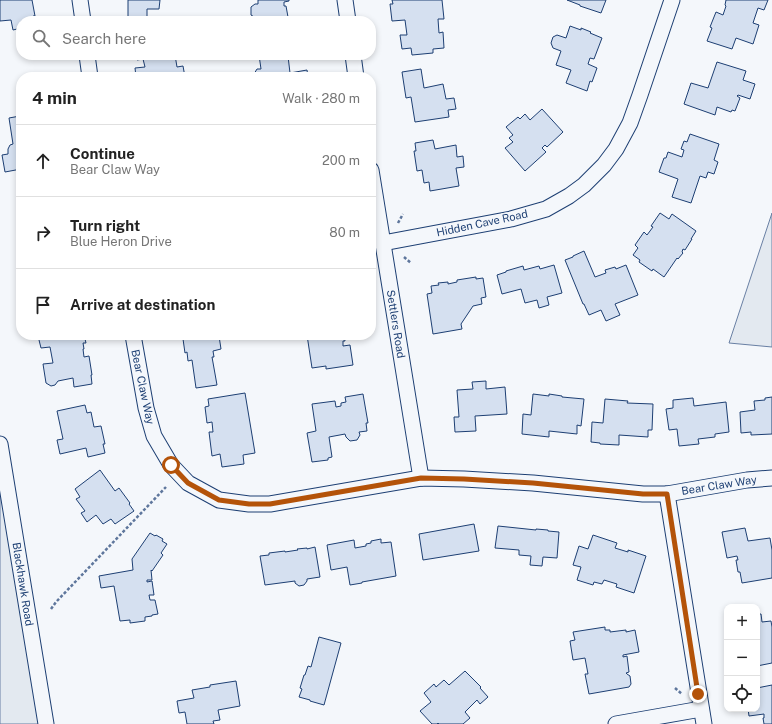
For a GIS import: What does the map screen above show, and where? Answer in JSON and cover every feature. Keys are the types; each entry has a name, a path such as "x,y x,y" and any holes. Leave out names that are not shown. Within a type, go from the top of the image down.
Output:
{"street":[{"path":"80,0 82,16"},
{"path":"345,0 347,16"},
{"name":"Hidden Cave Road","path":"383,243 511,219 546,208 569,196 584,185 604,166 616,149 630,123 672,0"},
{"path":"88,60 89,72"},
{"path":"353,60 355,72"},
{"name":"Settlers Road","path":"376,200 421,478"},
{"name":"Bear Claw Way","path":"134,340 146,408 154,436 171,465 188,483 219,500 249,504 270,504 421,478 533,483 643,494 667,494 747,480 772,478"},
{"name":"Blackhawk Road","path":"0,444 46,724"},
{"path":"667,494 704,724"},
{"path":"616,724 701,709"}],"path":[{"path":"398,223 403,214"},
{"path":"404,257 411,263"},
{"path":"51,609 166,487"},
{"path":"675,688 682,694"}],"shaded area":[{"path":"772,213 772,347 729,343"},
{"path":"0,444 46,724 0,724"}],"building":[{"path":"0,0 32,0 35,16 16,16 16,29 13,30 11,20 0,21"},
{"path":"128,0 160,0 159,9 147,9 147,16 128,16"},
{"path":"258,0 289,0 284,2 288,16 253,16 251,15 251,7 258,4"},
{"path":"392,0 442,0 444,19 438,19 439,33 443,32 444,48 433,49 433,53 412,55 411,48 402,49 400,35 407,35 405,20 392,21 390,4 393,4"},
{"path":"567,0 606,0 601,13"},
{"path":"726,0 768,0 764,10 758,8 753,23 759,25 753,44 736,38 732,49 707,41 712,28 710,27 716,12 723,15"},
{"path":"570,26 581,30 581,28 602,38 594,59 590,58 588,64 597,68 592,82 590,81 587,91 566,83 571,70 556,65 561,51 553,48 551,43 553,37 557,35 566,38"},
{"path":"143,60 176,60 177,67 183,66 184,72 135,72 135,68 145,67"},
{"path":"260,60 288,60 290,72 255,72 257,69 261,69"},
{"path":"717,62 746,71 743,80 755,84 750,99 738,95 737,96 740,98 735,111 732,110 731,112 717,107 715,115 684,104 691,83 708,88"},
{"path":"421,69 424,88 443,84 446,99 454,98 456,109 448,110 449,117 415,122 411,97 406,98 402,72"},
{"path":"307,70 307,72 296,72"},
{"path":"542,109 563,132 547,147 545,145 542,148 546,152 525,171 505,148 513,142 509,138 513,135 506,127 518,117 520,119 525,114 530,120"},
{"path":"16,117 16,170 5,172 2,155 8,154 10,145 13,144 9,118"},
{"path":"690,134 719,144 714,160 718,162 714,174 708,172 706,178 700,176 691,203 672,197 678,179 659,172 668,152 682,157 684,150 681,149 684,141 687,142"},
{"path":"433,140 435,149 456,145 457,157 463,156 464,167 456,168 459,186 430,191 429,182 424,183 422,170 417,171 414,151 416,151 415,143"},
{"path":"660,213 669,219 672,214 696,231 685,250 683,249 683,253 678,259 677,258 664,277 653,269 652,271 639,262 640,260 633,255 638,248 635,245 644,232 647,235"},
{"path":"584,251 595,277 606,273 605,270 615,267 616,269 626,265 638,295 615,304 620,315 606,321 601,310 589,315 565,260"},
{"path":"554,265 562,293 547,297 549,305 539,308 537,300 525,303 521,289 502,294 497,275 523,266 524,270 539,266 540,269"},
{"path":"476,277 476,279 483,278 486,297 481,298 482,304 473,306 461,324 462,329 433,334 427,294 432,293 431,286 439,285 438,283 448,282 448,284 457,282 457,280"},
{"path":"39,340 85,340 86,343 83,343 84,357 89,356 92,384 74,387 73,378 58,381 55,385 51,386 46,383 43,364 53,363 50,347 41,348"},
{"path":"183,340 220,340 221,349 213,351 214,357 212,357 217,385 196,388 192,360 188,361 187,352 185,353"},
{"path":"308,340 345,340 343,341 343,346 350,345 353,365 326,369 326,366 312,368"},
{"path":"486,381 486,389 505,387 507,414 475,416 476,431 455,432 454,417 459,417 457,390 473,389 472,382"},
{"path":"245,393 255,453 243,455 244,464 222,467 220,454 212,456 209,432 213,432 212,422 207,423 205,407 209,406 208,399"},
{"path":"363,394 368,423 366,423 367,431 359,432 360,435 357,440 350,441 345,434 329,437 332,457 328,458 328,460 312,462 307,433 316,431 312,404 335,401 336,407 341,406 341,403 346,402 345,397"},
{"path":"533,394 549,396 549,394 584,399 581,426 577,425 577,434 549,431 549,437 522,434 523,414 531,415"},
{"path":"772,397 772,434 751,435 751,432 741,433 740,412 755,410 754,401 765,400 765,398"},
{"path":"693,398 694,406 726,402 729,432 715,434 715,437 698,439 699,444 679,446 677,429 669,430 666,409 673,408 673,400"},
{"path":"605,399 628,401 627,403 653,404 652,430 648,430 648,437 619,435 619,445 591,442 592,422 603,423"},
{"path":"85,405 87,413 91,412 94,427 101,426 105,444 103,444 105,453 88,457 86,448 60,454 57,440 63,439 57,411"},
{"path":"100,470 115,491 119,488 134,511 115,524 111,519 103,524 96,515 87,522 81,513 85,511 76,499 80,497 75,489"},
{"path":"474,524 479,551 423,560 419,534"},
{"path":"498,526 559,532 557,558 543,557 542,566 530,565 531,556 519,555 519,550 495,548"},
{"path":"745,528 748,541 770,538 772,550 772,578 742,583 740,572 738,572 736,560 738,560 737,556 727,558 722,532"},
{"path":"150,533 163,539 162,541 167,544 161,553 163,555 152,571 151,570 152,580 147,580 147,582 152,581 154,595 149,595 150,600 155,600 158,614 145,617 145,621 130,623 130,620 120,621 114,586 101,588 99,576 133,570 132,559"},
{"path":"593,535 617,543 615,548 628,552 628,550 646,556 634,593 616,587 617,584 604,580 602,584 594,582 593,585 577,580 581,567 573,565 579,546 588,549"},
{"path":"381,539 381,543 391,542 396,576 350,585 347,567 331,570 327,545 354,540 355,548 366,546 366,544 371,543 371,541"},
{"path":"315,547 320,577 307,579 304,585 299,586 295,583 295,581 265,585 260,556 269,555 269,553"},
{"path":"760,614 762,622 771,621 772,663 760,665"},
{"path":"605,627 605,630 610,630 610,632 626,630 626,632 635,630 639,652 623,655 623,657 627,656 629,672 626,673 630,676 631,684 629,687 589,694 585,674 588,674 585,658 573,660 570,641 575,640 573,632"},
{"path":"319,637 341,643 324,705 299,697 304,675 308,666 311,667"},
{"path":"465,671 481,687 480,688 488,697 480,704 477,700 465,712 470,718 463,724 432,724 420,711 431,702 424,693 434,684 436,687 444,680 449,685"},
{"path":"236,681 240,706 218,710 220,720 213,721 214,724 187,724 185,712 179,713 177,701 194,698 192,690 210,687 210,685"},
{"path":"772,685 772,724 764,724 764,714 749,716 748,712 760,712 760,687"}],"route":[{"path":"171,465 188,483 219,500 249,504 270,504 421,478 533,483 643,494 667,494 698,694"}]}
